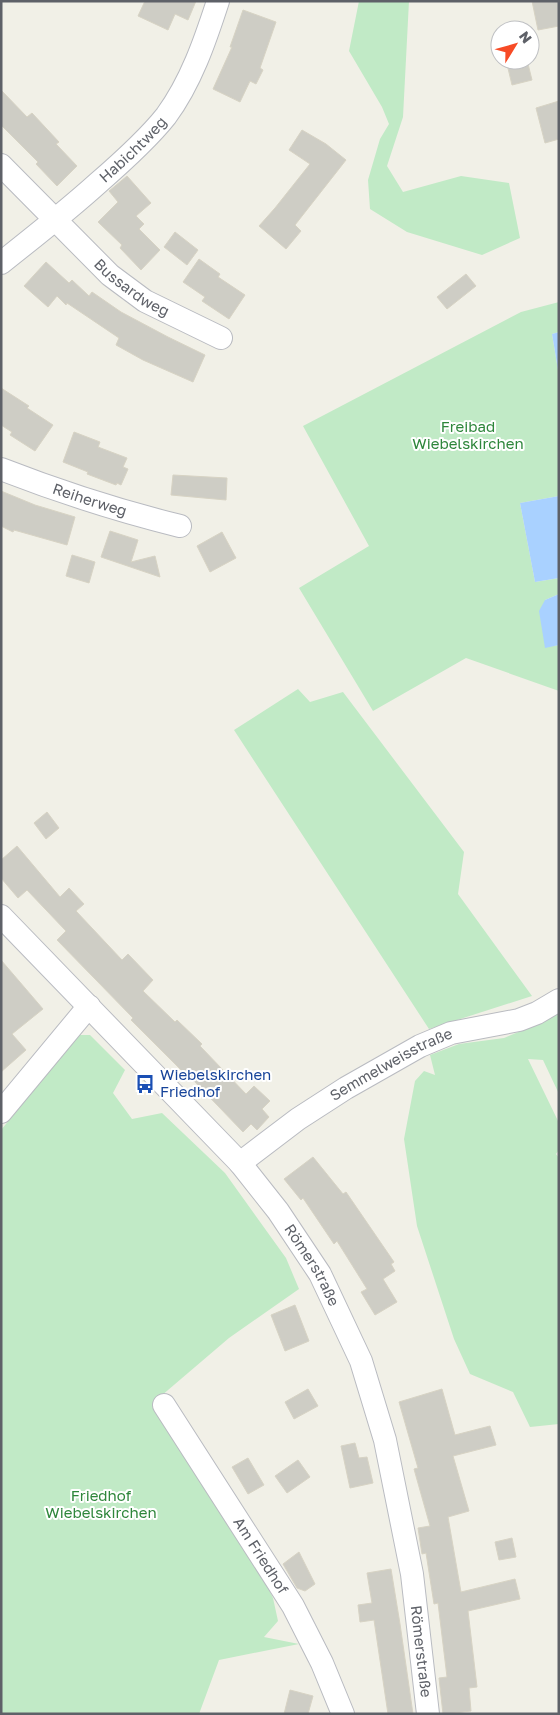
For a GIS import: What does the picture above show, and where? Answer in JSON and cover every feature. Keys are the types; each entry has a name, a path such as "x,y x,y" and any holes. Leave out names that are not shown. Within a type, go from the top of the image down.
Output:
{"street":[{"name":"Habichtweg","path":"1,263 55,221 125,160 166,116 191,74 218,1"},
{"name":"Bussardweg","path":"1,165 110,275 146,301 221,338"},
{"name":"Reiherweg","path":"1,469 49,488 134,515 180,526"},
{"name":"Römerstraße","path":"1,916 240,1163 278,1211 320,1274 362,1361 385,1440 412,1574 428,1714"},
{"name":"Semmelweisstraße","path":"240,1163 306,1114 346,1088 420,1046 451,1033 519,1020 537,1013 559,1000"},
{"path":"1,1112 89,1006"},
{"name":"Am Friedhof","path":"164,1405 293,1606 322,1663 343,1714"}],"green space":[{"path":"359,1 409,1 403,117 387,166 403,192 461,176 509,183 520,238 482,255 407,232 370,209 368,180 380,139 389,124 382,107 349,51"},
{"name":"Freibad Wiebelskirchen","path":"559,302 559,332 552,334 559,376 559,496 520,503 535,582 559,578 559,594 545,600 545,647 559,645 559,691 466,658 373,711 299,588 369,546 303,426 521,312"},
{"path":"298,689 310,702 343,692 464,852 458,894 532,996 429,1029 234,730"},
{"path":"559,1012 559,1094 543,1060 528,1059 559,1123 559,1150 556,1154 559,1158 559,1424 530,1427 513,1392 470,1374 454,1339 417,1226 404,1139 415,1081 424,1071 435,1075 430,1055 459,1044 504,1038 543,1022"},
{"name":"Friedhof Wiebelskirchen","path":"79,1035 90,1035 125,1070 113,1093 132,1119 162,1113 225,1173 286,1258 299,1289 229,1338 154,1402 265,1581 273,1598 278,1621 264,1637 299,1644 219,1660 199,1714 1,1714 1,1130"}],"water":[{"path":"559,332 559,376 552,334"},
{"path":"559,496 559,578 535,582 520,503"},
{"path":"559,594 559,645 545,648 539,611 545,600"}],"building":[{"path":"145,1 196,1 188,20 175,14 168,30 138,16"},
{"path":"532,1 559,1 559,26 540,30 540,20 536,20"},
{"path":"243,10 276,22 260,68 263,70 256,84 250,81 240,102 213,89 232,47 230,47"},
{"path":"508,70 530,70 532,80 512,85"},
{"path":"1,90 27,117 32,113 59,142 56,144 77,166 57,186 36,164 38,162 1,125"},
{"path":"559,101 559,139 545,143 536,108"},
{"path":"302,130 326,144 346,160 295,225 301,231 286,249 259,226 310,164 289,150"},
{"path":"127,176 151,203 136,216 144,224 139,229 160,250 141,270 120,248 122,245 98,222 118,202 109,191"},
{"path":"175,232 198,250 187,265 164,247"},
{"path":"199,259 220,274 218,277 245,295 229,319 202,301 205,297 183,282"},
{"path":"46,262 69,283 72,280 89,296 92,292 121,312 205,355 193,382 143,360 116,345 119,338 67,303 66,305 57,296 48,307 24,286"},
{"path":"466,274 476,286 447,309 437,297"},
{"path":"1,388 29,406 27,408 53,425 35,451 10,435 12,432 1,425"},
{"path":"74,432 100,442 98,447 127,458 123,467 128,469 121,485 117,483 116,485 87,474 88,472 63,462"},
{"path":"173,475 227,478 226,500 171,495"},
{"path":"1,491 35,505 75,517 67,545 14,530 13,532 1,526"},
{"path":"110,531 138,540 131,562 155,556 160,577 101,557"},
{"path":"222,532 236,558 210,572 197,546"},
{"path":"72,555 95,562 89,583 66,576"},
{"path":"47,812 59,828 46,839 34,823"},
{"path":"17,846 60,897 69,888 84,904 76,911 122,960 128,954 153,980 143,991 175,1022 177,1020 202,1044 200,1046 246,1094 254,1086 270,1101 262,1109 269,1117 257,1130 251,1124 243,1132 131,1020 133,1018 57,940 66,931 27,890 18,898 1,878 1,860"},
{"path":"1,960 43,1009 12,1034 26,1050 1,1072"},
{"path":"313,1157 343,1194 346,1192 394,1262 391,1264 395,1271 383,1279 397,1302 375,1315 361,1292 367,1289 337,1241 334,1244 303,1198 301,1200 284,1179"},
{"path":"295,1305 309,1341 285,1351 271,1315"},
{"path":"308,1389 318,1406 294,1419 285,1402"},
{"path":"442,1389 455,1435 490,1426 496,1445 453,1456 469,1511 448,1517 461,1592 515,1579 520,1599 468,1611 477,1687 469,1688 471,1711 446,1714 443,1714 439,1678 447,1677 438,1603 434,1604 426,1553 422,1554 418,1528 430,1526 414,1469 418,1468 399,1402"},
{"path":"355,1443 359,1458 367,1457 373,1483 350,1488 341,1446"},
{"path":"248,1458 264,1485 248,1494 232,1467"},
{"path":"298,1460 310,1477 287,1493 275,1476"},
{"path":"512,1538 516,1557 499,1560 495,1542"},
{"path":"299,1552 315,1584 305,1591 297,1588 283,1564"},
{"path":"391,1569 413,1714 388,1714 374,1620 360,1622 358,1605 372,1603 367,1573"},
{"path":"290,1690 313,1696 308,1714 284,1714"}],"place":[{"name":"Wiebelskirchen Friedhof","path":"145,1084"}]}
